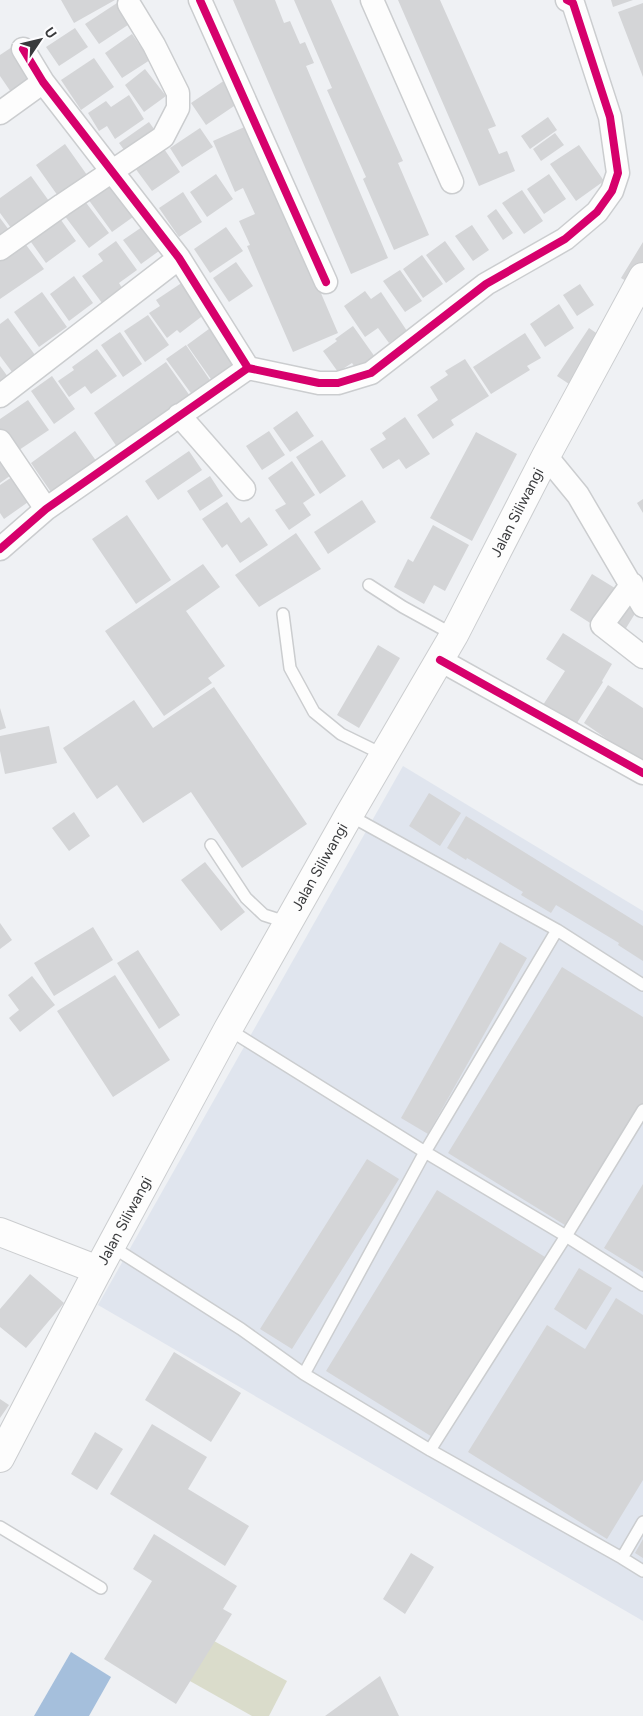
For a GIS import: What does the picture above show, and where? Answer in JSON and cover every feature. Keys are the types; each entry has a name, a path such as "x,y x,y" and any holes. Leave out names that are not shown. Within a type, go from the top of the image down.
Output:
{"main road":[{"name":"Jalan Siliwangi","path":"0,1458 98,1270 228,1029 349,815 454,635 546,456 643,277"},
{"path":"0,1232 98,1270"}],"street":[{"path":"200,0 326,282"},
{"path":"372,0 452,182"},
{"path":"23,49 43,82 179,258 248,368 319,383 338,383 371,373 486,284 565,239 597,212 612,191 618,173 610,117 573,4 567,0"},
{"path":"0,249 58,207 163,137 178,108 178,93 154,45 129,4"},
{"path":"0,113 43,82"},
{"path":"0,396 179,258"},
{"path":"0,549 46,509 248,368"},
{"path":"179,415 244,489"},
{"path":"0,441 46,509"},
{"path":"546,456 578,495 632,584 643,606"},
{"path":"632,584 602,625 643,658"},
{"path":"440,660 643,773"}],"lane":[{"path":"369,585 403,607 454,635"},
{"path":"283,614 290,668 314,712 342,734 384,755"},
{"path":"349,815 557,930 643,985"},
{"path":"211,845 246,898 264,916 288,923"},
{"path":"304,1374 425,1152 557,930"},
{"path":"228,1029 643,1285"},
{"path":"430,1450 566,1236 643,1110"},
{"path":"111,1246 241,1329 304,1374 430,1450 643,1571"},
{"path":"622,1558 643,1522"},
{"path":"0,1527 101,1588"}],"shaded area":[{"path":"403,766 643,911 643,1621 98,1305"}],"green space":[{"path":"203,1635 287,1681 269,1716 252,1716 181,1676"}],"water":[{"path":"71,1652 111,1677 89,1716 34,1716"}],"building":[{"path":"61,0 115,0 74,23"},
{"path":"233,0 275,0 284,23 290,21 300,44 305,42 314,63 306,66 388,258 351,274"},
{"path":"294,0 331,0 403,161 398,163 429,235 394,250 363,179 366,177 327,90 332,88"},
{"path":"398,0 440,0 496,126 488,129 499,154 507,151 515,171 479,186"},
{"path":"611,0 633,0 613,7"},
{"path":"117,3 131,23 99,44 85,24"},
{"path":"643,3 643,77 618,12"},
{"path":"75,28 88,47 59,66 46,47"},
{"path":"132,34 150,60 122,78 105,53"},
{"path":"12,47 35,81 13,95 0,76 0,55"},
{"path":"94,58 114,87 81,110 61,80"},
{"path":"145,69 166,96 144,112 125,85"},
{"path":"225,80 240,102 206,125 191,103"},
{"path":"129,95 144,119 115,139 107,126 99,131 88,113 106,101 111,107"},
{"path":"548,117 557,130 530,149 521,136"},
{"path":"149,122 159,136 130,158 119,143"},
{"path":"249,125 338,333 293,352 247,246 250,245 239,221 255,214 243,188 235,192 213,141"},
{"path":"200,128 213,147 182,167 170,148"},
{"path":"555,133 564,145 541,161 533,149"},
{"path":"65,144 87,175 58,196 36,165"},
{"path":"579,145 604,181 576,201 550,164"},
{"path":"162,146 180,172 152,191 135,168"},
{"path":"216,174 233,199 207,217 190,192"},
{"path":"549,174 566,199 544,214 527,189"},
{"path":"31,176 54,208 14,232 0,213 0,198"},
{"path":"116,178 140,212 112,232 88,199"},
{"path":"522,190 543,221 524,234 502,203"},
{"path":"183,192 202,222 179,237 159,208"},
{"path":"84,200 109,233 89,248 64,215"},
{"path":"496,209 513,233 503,240 487,216"},
{"path":"56,213 76,241 46,263 26,235"},
{"path":"0,218 12,234 0,242"},
{"path":"472,225 489,250 473,261 455,236"},
{"path":"142,227 159,251 141,264 123,240"},
{"path":"226,227 243,251 210,273 194,249"},
{"path":"21,238 44,269 0,299 0,253"},
{"path":"116,241 137,270 119,283 122,288 102,303 82,276 103,261 98,254"},
{"path":"445,241 465,269 446,283 426,255"},
{"path":"643,242 643,291 621,278"},
{"path":"422,255 443,284 423,298 403,269"},
{"path":"236,262 253,286 229,302 213,278"},
{"path":"400,270 422,301 405,312 383,281"},
{"path":"74,276 93,303 69,321 50,294"},
{"path":"183,282 205,314 180,333 177,330 167,338 149,313 160,306 156,300"},
{"path":"580,284 594,305 577,316 563,295"},
{"path":"365,291 371,299 381,292 407,331 389,343 378,328 365,337 344,306"},
{"path":"42,292 67,327 39,347 14,312"},
{"path":"559,304 574,328 545,347 530,324"},
{"path":"148,315 169,345 145,362 124,331"},
{"path":"8,318 35,355 12,372 0,356 0,324"},
{"path":"213,326 239,363 213,382 187,345"},
{"path":"353,326 375,357 357,370 352,363 338,372 323,351 337,341 335,339"},
{"path":"589,328 615,346 584,394 557,376"},
{"path":"120,332 142,364 123,377 101,345"},
{"path":"525,333 541,358 527,366 530,370 491,394 473,367"},
{"path":"186,345 212,383 193,396 166,359"},
{"path":"97,349 117,376 91,394 85,386 69,397 58,381 74,370 72,367"},
{"path":"465,359 489,396 451,420 454,425 433,439 417,415 438,400 430,387 448,375 445,371"},
{"path":"166,362 190,396 117,447 94,413"},
{"path":"0,366 11,381 0,389"},
{"path":"52,376 75,409 54,424 31,391"},
{"path":"28,400 49,430 16,452 0,429 0,419"},
{"path":"297,411 314,436 290,452 273,428"},
{"path":"405,417 430,454 406,469 399,459 383,469 370,449 386,439 382,433"},
{"path":"75,431 99,465 53,495 31,463"},
{"path":"269,431 285,455 262,470 246,446"},
{"path":"476,432 517,454 472,541 430,518"},
{"path":"322,440 346,476 320,494 296,457"},
{"path":"189,451 202,470 158,500 145,481"},
{"path":"0,452 14,473 0,483"},
{"path":"292,461 315,495 303,503 311,515 289,530 275,510 286,504 268,478"},
{"path":"15,475 31,500 4,519 0,513 0,485"},
{"path":"210,476 223,496 200,511 187,491"},
{"path":"643,499 643,513 637,503"},
{"path":"362,500 376,522 328,554 314,532"},
{"path":"227,502 241,523 249,517 268,545 240,563 227,544 222,548 202,519"},
{"path":"127,515 171,580 136,604 92,539"},
{"path":"433,525 469,545 445,591 434,585 424,604 394,587 408,559 413,562"},
{"path":"296,533 321,569 259,607 235,575"},
{"path":"203,564 220,587 186,611 225,666 208,678 212,683 164,716 105,631"},
{"path":"592,574 641,604 618,641 570,610"},
{"path":"563,633 612,664 575,726 543,705 565,671 546,659"},
{"path":"378,645 400,658 359,728 337,715"},
{"path":"608,685 643,708 643,764 584,723"},
{"path":"214,687 307,824 242,868 191,792 143,823 117,785 97,799 63,748 134,700 153,728"},
{"path":"0,708 6,728 0,730"},
{"path":"49,726 57,763 5,774 0,751 0,736"},
{"path":"429,793 461,813 440,846 409,826"},
{"path":"74,812 90,836 69,851 52,828"},
{"path":"466,816 643,926 643,961 618,945 619,943 556,905 551,913 521,895 523,892 447,848"},
{"path":"205,862 245,912 221,931 181,880"},
{"path":"0,923 12,940 0,949"},
{"path":"93,927 113,960 54,996 34,963"},
{"path":"500,942 527,958 428,1134 401,1118"},
{"path":"138,950 180,1015 159,1029 117,963"},
{"path":"562,967 643,1017 643,1103 568,1227 448,1153"},
{"path":"115,975 170,1060 113,1097 57,1011"},
{"path":"32,976 55,1005 20,1032 9,1018 19,1010 8,995"},
{"path":"367,1159 399,1179 292,1349 260,1329"},
{"path":"643,1184 643,1272 604,1248"},
{"path":"437,1190 545,1257 434,1438 326,1371"},
{"path":"579,1268 612,1288 586,1330 554,1309"},
{"path":"30,1274 64,1303 26,1348 0,1327 0,1309"},
{"path":"616,1298 643,1315 643,1480 607,1539 468,1452 547,1325 585,1349"},
{"path":"174,1352 241,1393 211,1442 145,1400"},
{"path":"0,1399 9,1405 0,1418"},
{"path":"152,1424 207,1457 188,1489 249,1526 225,1566 110,1494"},
{"path":"95,1432 123,1449 97,1490 71,1474"},
{"path":"154,1534 237,1586 223,1609 232,1614 176,1704 104,1659 152,1581 133,1569"},
{"path":"643,1539 643,1558 635,1553"},
{"path":"411,1553 434,1567 405,1614 383,1599"},
{"path":"380,1676 399,1716 325,1716"}],"cycle path":[{"path":"200,0 326,282"},
{"path":"0,549 46,509 248,368 319,383 338,383 371,373 486,284 565,239 597,212 612,191 618,173 610,117 573,3 567,0"},
{"path":"23,49 43,82 179,258 248,368"},
{"path":"440,660 643,773"}]}
